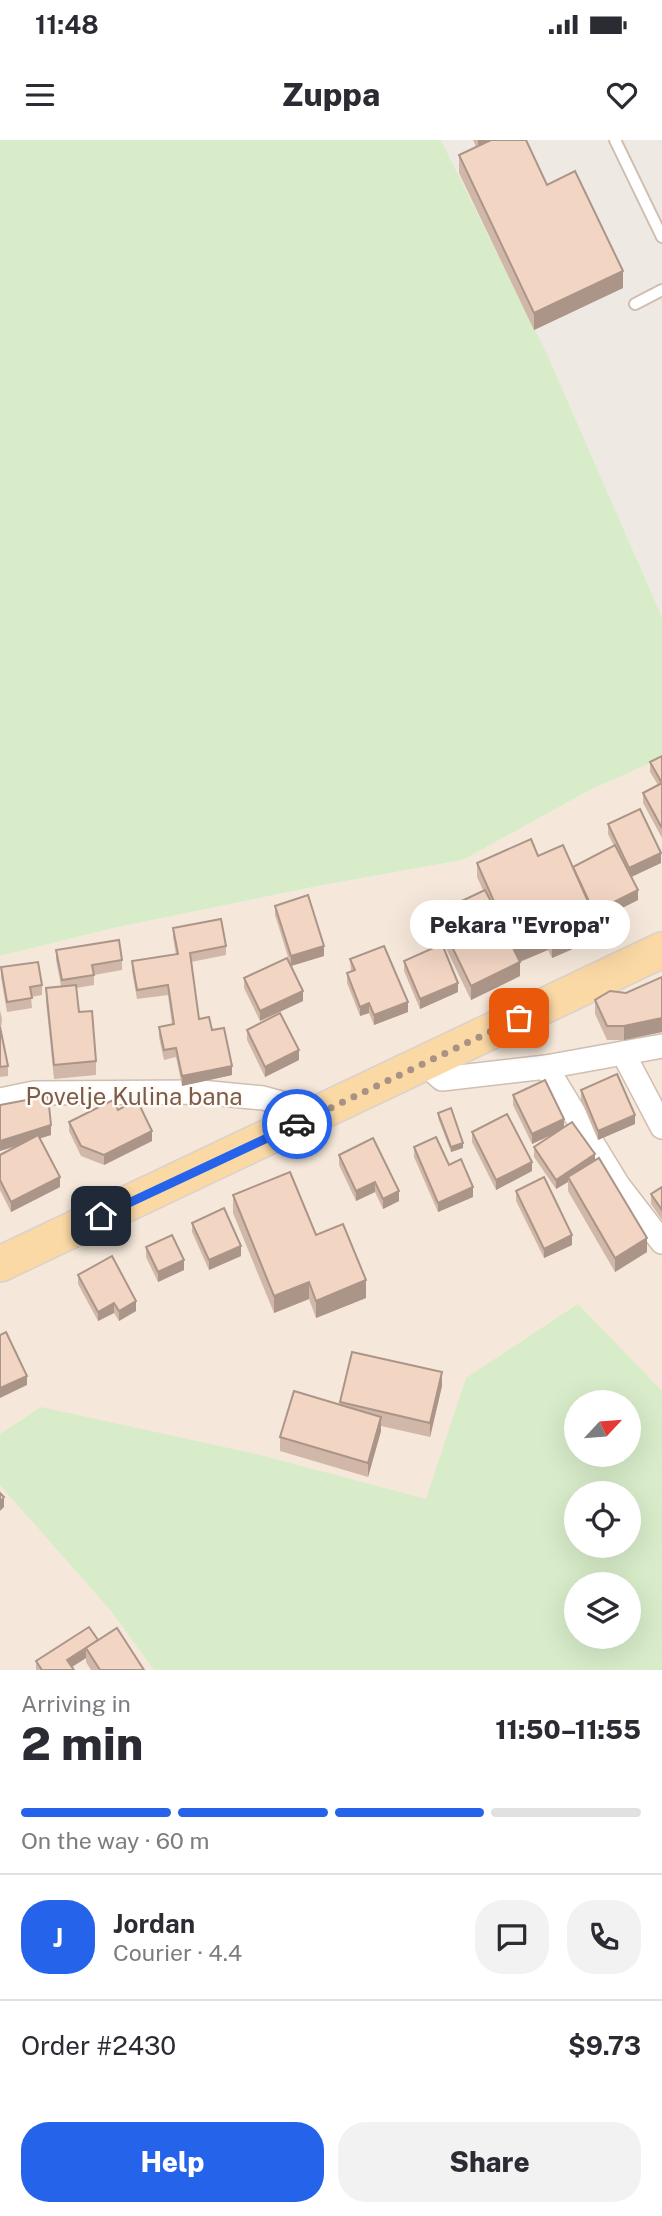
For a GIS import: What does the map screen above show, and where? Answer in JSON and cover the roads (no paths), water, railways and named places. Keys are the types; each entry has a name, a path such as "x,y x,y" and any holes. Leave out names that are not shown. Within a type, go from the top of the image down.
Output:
{"main road":[{"path":"0,1264 662,950"}],"street":[{"path":"424,1063 442,1079 547,1068 662,1046"},
{"path":"623,1053 662,1127"},
{"path":"547,1068 618,1185 662,1242"},
{"name":"Povelje Kulina bana","path":"0,1100 34,1093 200,1092 263,1098 285,1104 303,1121"}],"lane":[{"path":"615,140 662,237"},
{"path":"635,304 662,290"}],"place":[{"name":"Pekara \"Evropa\"","path":"519,1018"}]}
